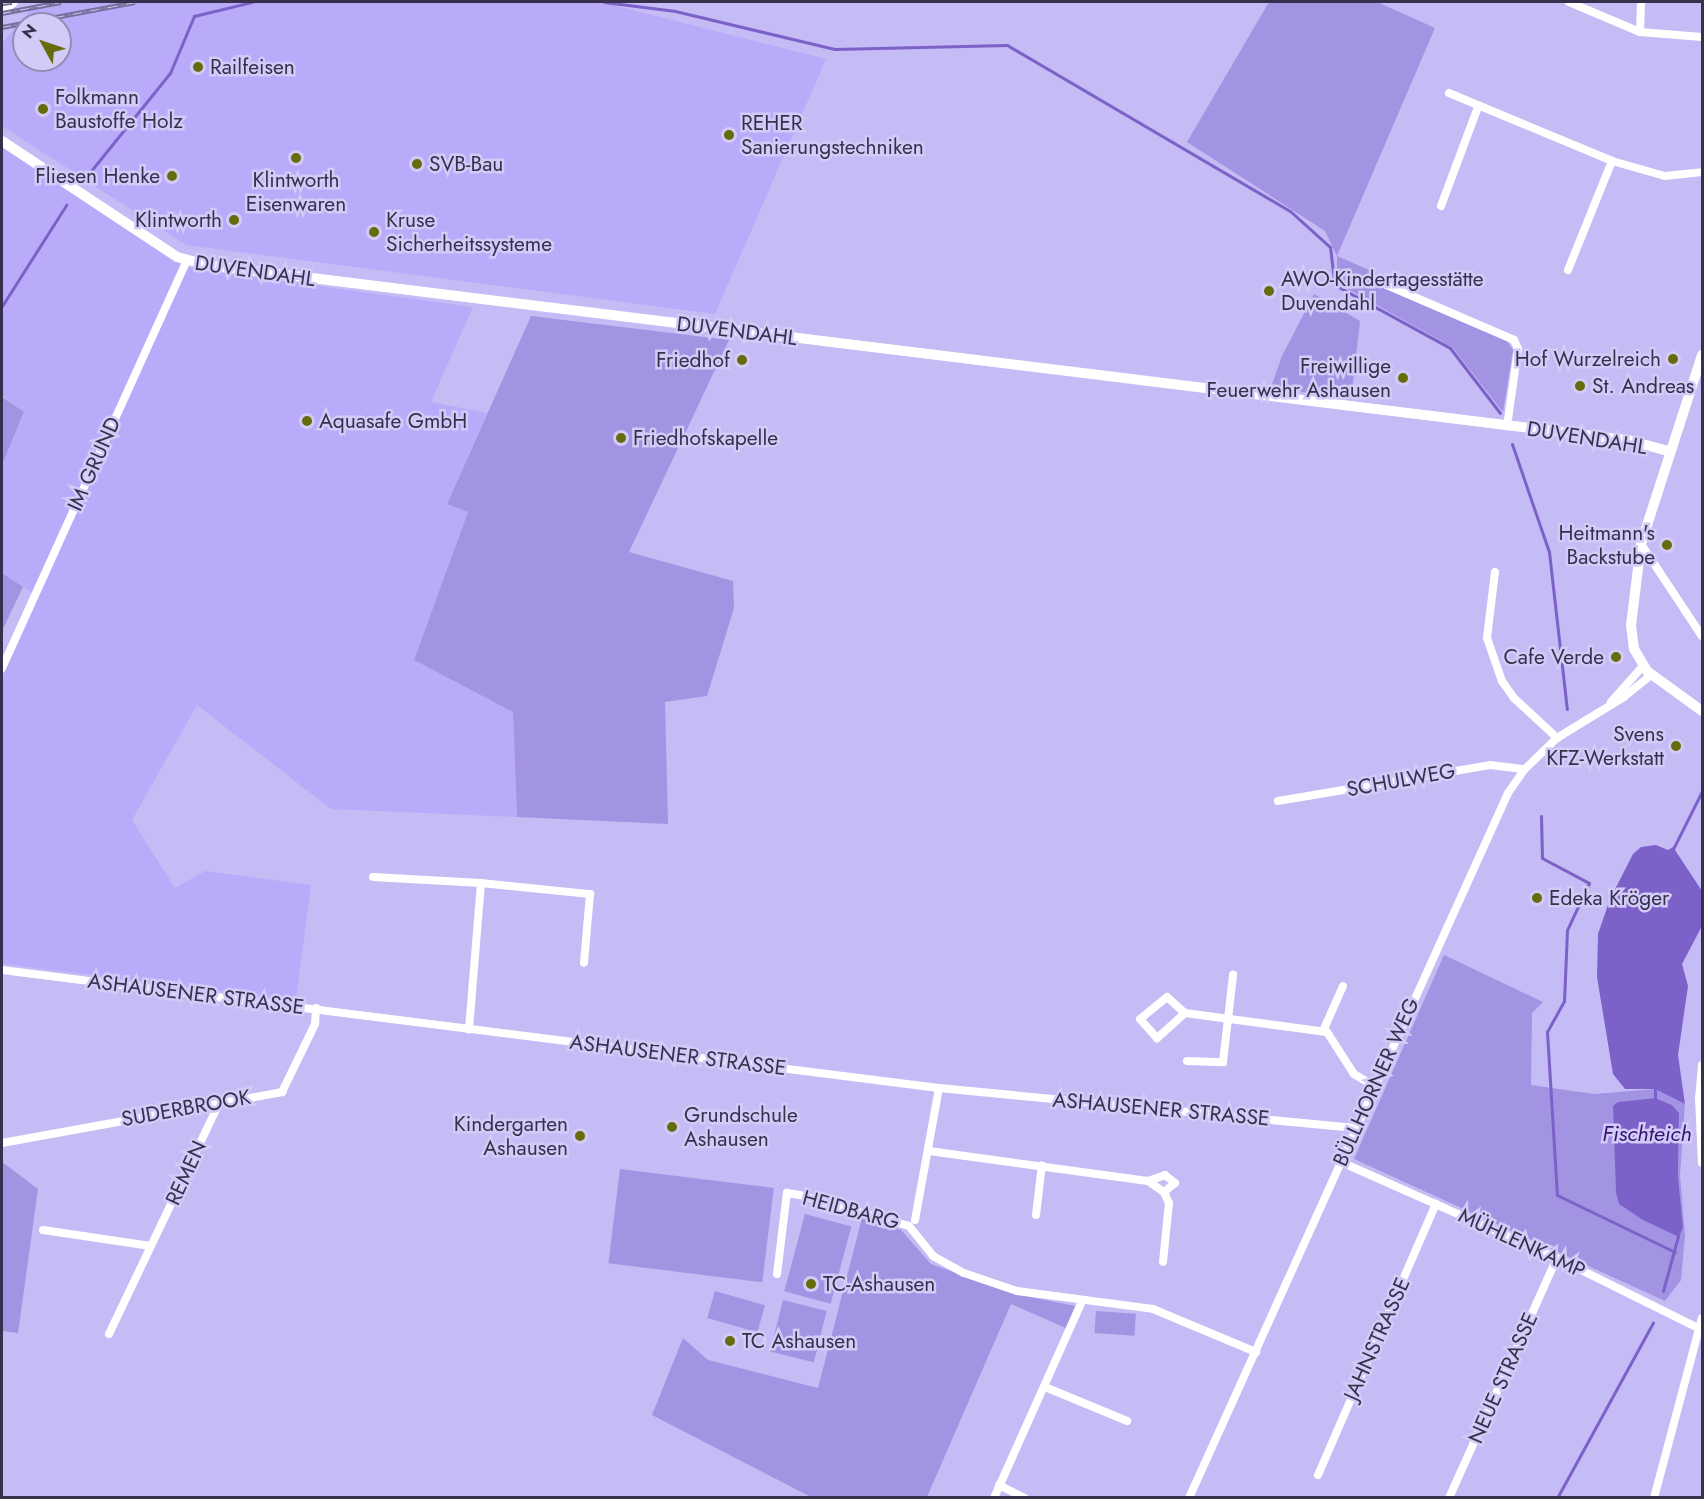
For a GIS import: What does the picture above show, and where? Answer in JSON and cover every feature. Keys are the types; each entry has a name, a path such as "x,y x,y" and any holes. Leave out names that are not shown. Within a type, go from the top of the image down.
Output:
{"street":[{"path":"2,11 13,2"},
{"path":"1569,2 1640,32 1702,37"},
{"path":"1640,32 1641,2"},
{"path":"1449,93 1612,162 1665,176 1702,172"},
{"path":"1441,206 1478,107"},
{"name":"DUVENDAHL","path":"2,141 187,261 1628,440 1668,452"},
{"path":"1568,270 1612,162"},
{"name":"IM GRUND","path":"2,668 187,261"},
{"name":"DUVENDAHL","path":"1375,280 1514,340 1518,349 1507,426"},
{"path":"1702,355 1668,452 1641,544 1631,625 1634,649 1643,666 1651,675 1702,711"},
{"path":"1641,544 1702,636"},
{"path":"1495,572 1487,638 1502,681 1514,698 1557,738"},
{"name":"BÜLLHORNER WEG","path":"1611,703 1643,666"},
{"name":"BÜLLHORNER WEG","path":"1189,1497 1508,793 1525,769 1557,738 1651,675"},
{"name":"SCHULWEG","path":"1278,801 1490,765 1525,769"},
{"path":"373,877 481,883 590,894 584,963"},
{"path":"469,1030 481,883"},
{"name":"ASHAUSENER STRASSE","path":"2,970 939,1088 1355,1128"},
{"path":"1187,1061 1223,1062 1233,975"},
{"path":"1323,1031 1343,986"},
{"path":"1185,1013 1157,1038 1140,1019 1167,997 1185,1013 1323,1031 1354,1074 1374,1086"},
{"name":"SUDERBROOK","path":"2,1143 220,1101 282,1092 315,1024 316,1008"},
{"path":"1702,1065 1699,1098 1702,1163"},
{"path":"915,1220 939,1088"},
{"name":"REMEN","path":"109,1334 220,1101"},
{"path":"929,1151 1148,1180 1165,1175 1175,1183 1164,1192"},
{"name":"MÜHLENKAMP","path":"1341,1162 1557,1258 1700,1329"},
{"path":"1036,1215 1042,1165"},
{"path":"1148,1180 1164,1192 1168,1203 1162,1262"},
{"name":"HEIDBARG","path":"777,1274 787,1193 909,1226 933,1256 964,1273 1017,1290 1153,1310 1256,1352"},
{"name":"JAHNSTRASSE","path":"1318,1475 1436,1203"},
{"path":"43,1230 151,1246"},
{"name":"NEUE STRASSE","path":"1449,1497 1557,1258"},
{"path":"994,1497 1082,1301"},
{"path":"1654,1497 1702,1318"},
{"path":"1045,1387 1127,1422"},
{"path":"999,1485 1025,1497"}],"shaded area":[{"path":"37,2 601,2 826,59 715,314 186,245 2,126 2,43 12,31 12,72 72,72 72,12 28,12"},
{"path":"1269,2 1377,2 1435,28 1337,256 1325,231 1187,142"},
{"path":"2,147 173,261 194,269 473,307 431,402 487,413 447,504 468,512 414,660 513,712 517,817 331,809 197,705 132,820 175,888 205,871 311,885 296,1000 2,964 2,678 37,596 2,573 2,465 24,413 2,395"},
{"path":"1337,256 1376,273 1371,283 1505,338 1513,350 1503,412 1452,347 1337,283"},
{"path":"1314,294 1360,321 1351,400 1271,387 1282,356"},
{"path":"531,316 729,340 629,552 733,581 734,608 707,696 665,702 668,824 517,817 513,712 414,660 468,512 447,504"},
{"path":"2,397 24,412 2,465"},
{"path":"2,573 23,587 2,631"},
{"path":"1444,955 1543,1002 1532,1013 1531,1085 1594,1094 1655,1089 1685,1104 1680,1175 1685,1236 1681,1280 1665,1301 1354,1159","holes":["1655,1098 1672,1105 1679,1113 1678,1177 1683,1227 1618,1102"]},
{"path":"2,1162 38,1189 18,1333 2,1331"},
{"path":"620,1169 774,1188 762,1282 608,1263"},
{"path":"805,1214 851,1226 831,1304 784,1291"},
{"path":"862,1218 901,1230 931,1264 1015,1294 1075,1306 1066,1328 1011,1304 927,1497 811,1497 652,1415 683,1338 708,1360 818,1388"},
{"path":"715,1291 765,1305 757,1332 707,1318"},
{"path":"783,1300 827,1311 814,1362 770,1351"},
{"path":"1096,1311 1136,1314 1134,1336 1094,1333"}],"water":[{"path":"1656,845 1668,850 1673,847 1702,891 1702,926 1682,964 1688,986 1678,1055 1685,1104 1655,1089 1625,1089 1613,1074 1597,977 1598,934 1610,899 1633,854 1641,847"},
{"name":"Fischteich","path":"1655,1098 1672,1105 1679,1113 1678,1176 1683,1227 1679,1237 1643,1220 1619,1204 1616,1192 1613,1106 1618,1102"}],"waterway":[{"path":"82,182 170,73 194,16 252,2"},
{"path":"604,2 675,11 835,49 1007,45 1290,211 1330,247 1335,285 1450,348 1500,413"},
{"path":"2,306 66,205"},
{"path":"1512,444 1549,552 1567,709"},
{"path":"1672,851 1702,791"},
{"path":"1541,816 1542,858 1589,883 1567,930 1564,1001 1547,1032 1557,1195 1675,1252"},
{"path":"1655,1087 1655,1101"},
{"path":"1663,1291 1678,1236"},
{"path":"1557,1498 1653,1323"}],"railway":[{"path":"2,3 12,2"},
{"path":"2,13 61,2"},
{"path":"2,27 135,2"}],"place":[{"name":"Railfeisen","path":"198,67"},
{"name":"Folkmann Baustoffe Holz","path":"43,109"},
{"name":"REHER Sanierungstechniken","path":"729,135"},
{"name":"Klintworth Eisenwaren","path":"296,158"},
{"name":"SVB-Bau","path":"417,164"},
{"name":"Fliesen Henke","path":"172,176"},
{"name":"Klintworth","path":"234,220"},
{"name":"Kruse Sicherheitssysteme","path":"374,232"},
{"name":"AWO-Kindertagesstätte Duvendahl","path":"1269,291"},
{"name":"Hof Wurzelreich","path":"1673,359"},
{"name":"Friedhof","path":"742,360"},
{"name":"Freiwillige Feuerwehr Ashausen","path":"1403,378"},
{"name":"St. Andreas","path":"1580,386"},
{"name":"Aquasafe GmbH","path":"307,421"},
{"name":"Friedhofskapelle","path":"621,438"},
{"name":"Heitmann's Backstube","path":"1667,545"},
{"name":"Cafe Verde","path":"1616,657"},
{"name":"Svens KFZ-Werkstatt","path":"1676,746"},
{"name":"Edeka Kröger","path":"1537,898"},
{"name":"Grundschule Ashausen","path":"672,1127"},
{"name":"Kindergarten Ashausen","path":"580,1136"},
{"name":"TC-Ashausen","path":"811,1284"},
{"name":"TC Ashausen","path":"730,1341"}]}
